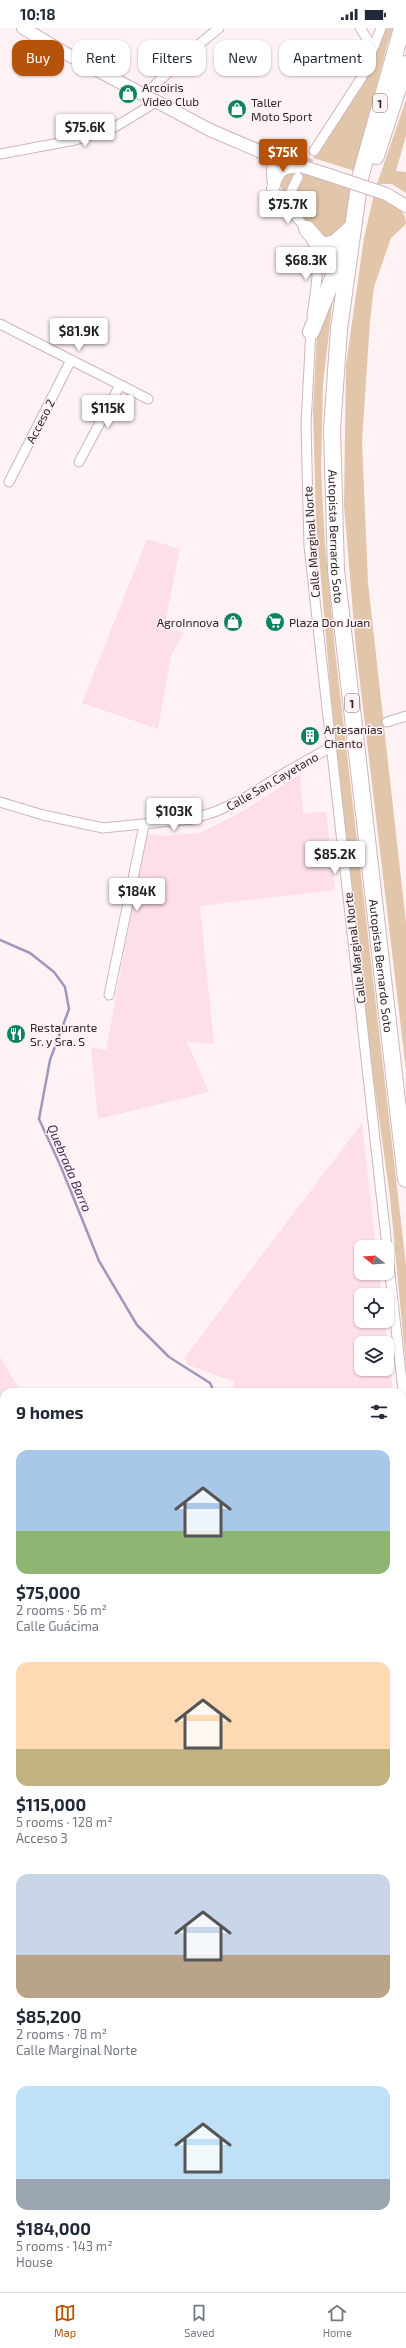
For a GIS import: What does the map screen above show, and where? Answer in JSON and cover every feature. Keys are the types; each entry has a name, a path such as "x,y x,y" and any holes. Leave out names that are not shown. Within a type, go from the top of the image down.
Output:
{"highway":[{"name":"Autopista Bernardo Soto","path":"402,28 360,178 345,276 334,380 332,436 336,570 406,1179"},
{"name":"Autopista Bernardo Soto","path":"353,227 406,64"},
{"path":"307,229 318,242 325,246 335,243 353,227"},
{"path":"311,332 353,227"}],"main road":[{"path":"23,28 65,53 144,94 156,102 210,130 273,157 300,172 329,175 386,194 406,206"},
{"path":"273,189 280,170 291,166 300,172"}],"street":[{"path":"144,94 219,28"},
{"path":"360,28 368,40"},
{"path":"376,40 381,28"},
{"path":"314,151 362,76"},
{"path":"0,154 76,140 115,127 156,102"},
{"name":"Calle Marginal Norte","path":"273,157 271,169 273,189 284,206 307,229 317,257 306,424 309,538 403,1388"},
{"path":"284,206 300,172"},
{"path":"0,324 148,400"},
{"name":"Acceso 2","path":"9,482 71,360"},
{"path":"78,462 120,385"},
{"path":"387,722 406,716"},
{"name":"Calle San Cayetano","path":"0,802 93,827 144,825 192,819 218,811 243,799 288,770 331,747"},
{"path":"109,995 144,825"}],"shaded area":[{"path":"385,28 393,28 386,49 355,171 313,158 363,83 366,76 376,76 376,50"},
{"path":"406,100 406,136 396,171 406,172 406,193 392,184 377,184"},
{"path":"291,168 354,186 345,230 325,239 284,200 280,182"},
{"path":"374,194 395,205 403,213 406,224 391,238 374,287 370,321 362,441 368,583 406,923 406,1070 356,649 344,505 346,365 364,238"},
{"path":"334,288 323,385 321,470 325,544 335,650 406,1265 406,1365 390,1197 372,1068 332,707 316,521 313,410 317,331"},
{"path":"147,539 180,549 164,629 184,632 171,656 158,729 82,703"},
{"path":"300,774 303,814 326,811 335,890 200,906 214,1044 187,1042 209,1092 98,1119 91,1047 106,1050 146,834 164,836 200,833 245,810"},
{"path":"362,1123 375,1240 354,1240 354,1280 380,1280 381,1288 354,1288 354,1328 386,1328 387,1336 354,1336 354,1376 391,1376 393,1388 233,1388 235,1382 188,1365 185,1357"},
{"path":"0,1357 19,1388 0,1388"}],"waterway":[{"name":"Quebrada Barro","path":"0,940 30,953 54,972 65,987 69,1009 50,1060 39,1119 61,1167 99,1261 137,1325 169,1357 210,1383 212,1388"}],"tunnel":[{"path":"298,177 314,151"}],"place":[{"name":"Arcoiris Video Club","path":"128,94"},
{"name":"Taller Moto Sport","path":"237,109"},
{"name":"AgroInnova","path":"233,622"},
{"name":"Plaza Don Juan","path":"275,622"},
{"name":"Artesanías Chanto","path":"310,736"},
{"name":"Restaurante Sr. y Sra. S","path":"16,1034"}]}
